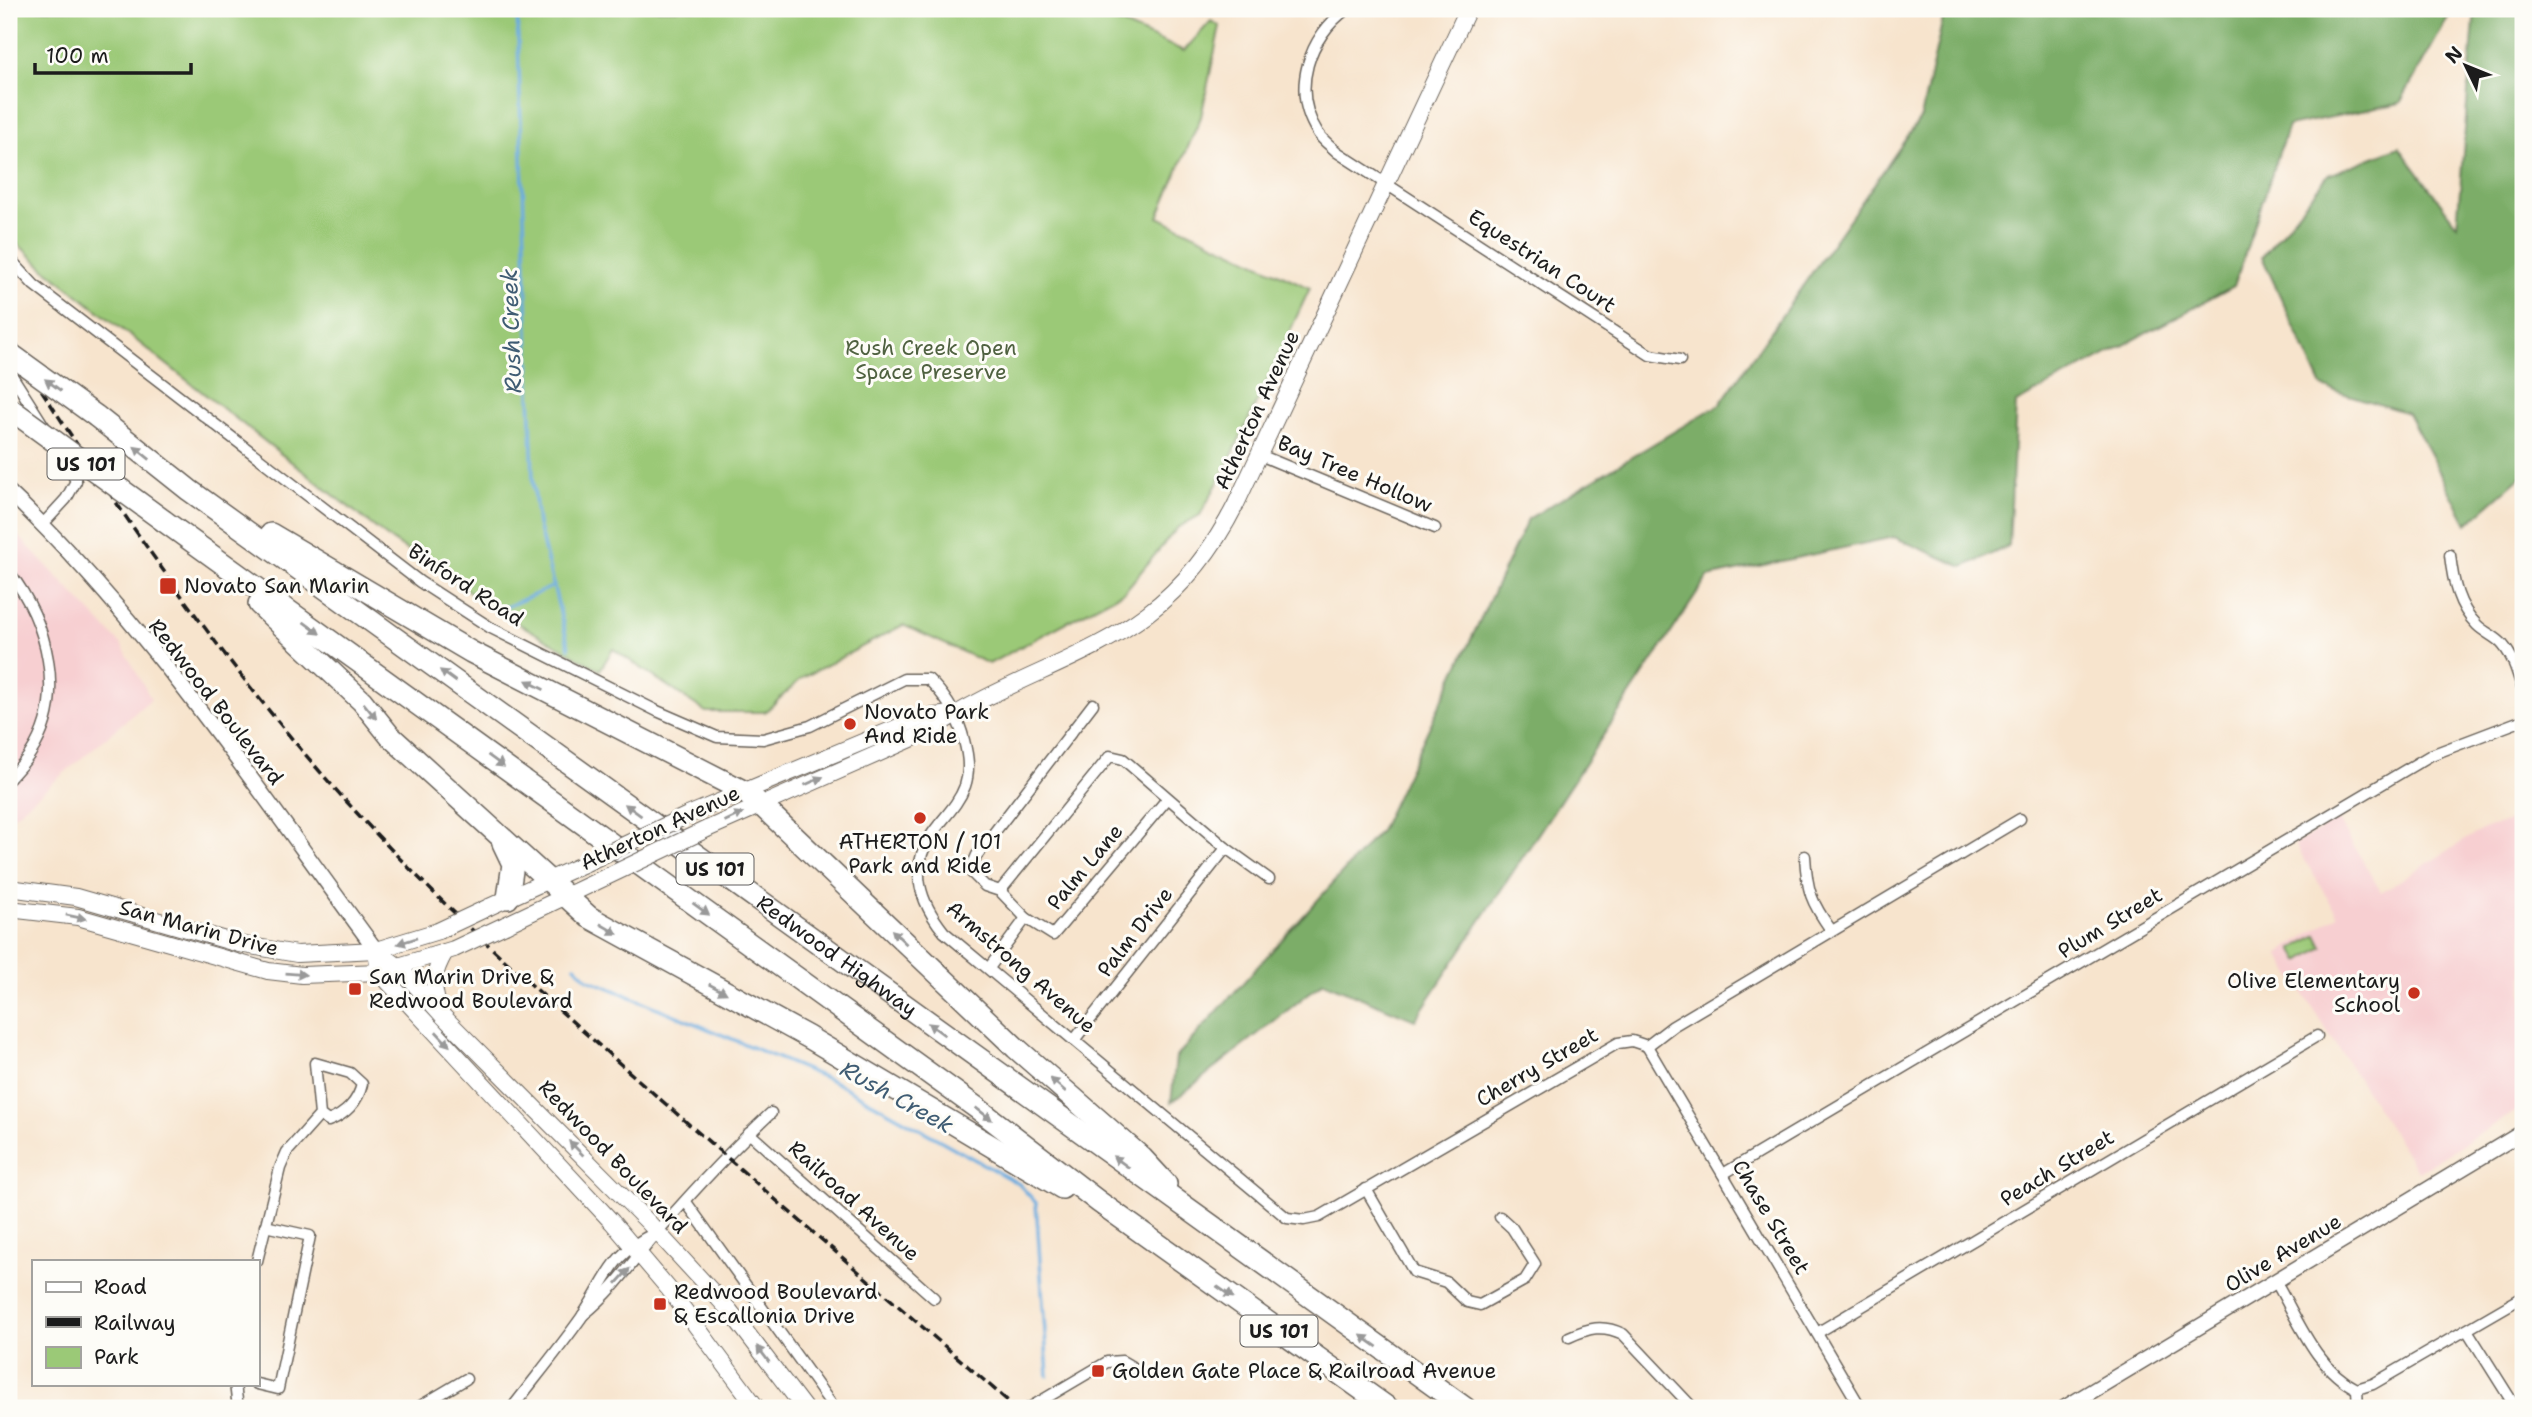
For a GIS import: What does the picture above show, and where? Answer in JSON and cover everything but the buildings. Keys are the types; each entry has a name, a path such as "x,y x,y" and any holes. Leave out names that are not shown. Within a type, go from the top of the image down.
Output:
{"highway":[{"name":"Redwood Highway","path":"9,353 96,416 189,490 1465,1408"},
{"name":"Redwood Highway","path":"9,408 977,1108 1099,1202 1388,1408"},
{"path":"234,521 278,536 427,629 743,791 761,804 1016,1048 1142,1158 1196,1216"},
{"path":"197,545 362,701 390,736 589,917 808,1037 982,1138 1056,1186 1099,1202"},
{"path":"499,902 513,864 500,838"}],"main road":[{"name":"Atherton Avenue","path":"379,972 450,950 761,804 927,732 956,713 1087,653 1123,633 1153,611 1201,561 1228,520 1468,9"},
{"name":"Atherton Avenue","path":"376,950 438,931 688,815 920,718 956,713"},
{"name":"San Marin Drive","path":"9,888 76,897 272,951 326,955 376,950"},
{"name":"San Marin Drive","path":"9,909 78,917 268,971 332,976 379,972"},
{"name":"Redwood Boulevard","path":"376,950 399,967 442,1015 657,1232 730,1311 804,1408"},
{"name":"Redwood Boulevard","path":"376,950 379,972 636,1250 757,1408"},
{"path":"442,1015 433,990 432,975 450,950"}],"street":[{"name":"Equestrian Court","path":"1347,9 1335,18 1313,46 1306,68 1306,102 1318,133 1337,152 1650,355 1680,360"},
{"name":"Binford Road","path":"9,258 34,285 420,582 491,628 635,701 717,737 763,739 810,726 904,679 917,678 928,679 956,713"},
{"path":"9,371 68,463 76,481 66,499 43,524"},
{"name":"Bay Tree Hollow","path":"1260,455 1435,528"},
{"name":"Redwood Boulevard","path":"9,492 43,524 186,694 376,950"},
{"path":"2451,555 2452,579 2461,605 2478,626 2502,643 2513,661 2523,690"},
{"path":"9,572 27,596 43,639 51,677 47,714 31,753 9,779"},
{"name":"Palm Lane","path":"1093,704 977,855 970,871 985,886 1000,891 1026,918 1053,935 1168,798"},
{"name":"Armstrong Avenue","path":"956,713 967,749 967,779 956,806 931,836 920,859 918,878 921,896 930,914 944,932 1158,1111"},
{"name":"Plum Street","path":"1723,1174 2431,755 2523,720"},
{"path":"1000,891 1110,756 1123,760 1226,848 1269,879"},
{"path":"1647,1046 1673,1026 2020,819"},
{"name":"Palm Drive","path":"1074,1039 1226,848"},
{"path":"1805,856 1807,886 1813,905 1832,930"},
{"path":"989,968 1026,918"},
{"name":"Peach Street","path":"1817,1333 2317,1036"},
{"name":"Cherry Street","path":"1158,1111 1287,1217 1304,1220 1319,1217 1618,1042 1632,1041 1647,1046"},
{"name":"Chase Street","path":"1647,1046 1861,1408"},
{"path":"257,1260 287,1152 320,1115 315,1063 350,1073 362,1084 359,1096 340,1117 328,1121 320,1115"},
{"path":"512,1408 583,1315 594,1292 657,1232 771,1113"},
{"name":"Olive Avenue","path":"2064,1408 2523,1132"},
{"name":"Railroad Avenue","path":"749,1133 934,1298"},
{"path":"1366,1189 1414,1272 1446,1282 1467,1302 1480,1305 1525,1280 1535,1264 1513,1228 1500,1217"},
{"path":"686,1202 834,1408"},
{"path":"259,1384 278,1389 310,1236 265,1226"},
{"path":"583,1315 601,1300 636,1250"},
{"path":"2276,1282 2320,1358 2334,1376 2357,1389 2374,1384 2523,1297"},
{"path":"1569,1337 1590,1327 1609,1327 1623,1334 1692,1408"},
{"path":"2467,1330 2516,1408"},
{"path":"1029,1408 1107,1362 1122,1361 1134,1368"},
{"path":"417,1408 466,1378"},
{"path":"235,1386 238,1408"},
{"path":"2357,1389 2358,1408"}],"shaded area":[{"path":"9,526 121,644 151,699 9,820"},
{"name":"Olive Elementary School","path":"2523,816 2523,1107 2418,1172 2278,954 2338,915 2295,844 2338,819 2381,892 2480,831"}],"green space":[{"name":"Rush Creek Open Space Preserve","path":"9,9 1087,9 1184,51 1211,21 1220,26 1201,117 1158,217 1310,288 1228,464 1200,515 1177,528 1125,591 989,664 903,625 802,678 765,712 706,712 613,649 600,670 514,621 387,537 45,269 9,236"},
{"path":"1945,9 2453,9 2400,103 2288,126 2234,286 2016,403 2009,546 1963,567 1894,537 1708,577 1415,1020 1323,982 1171,1103 1176,1057 1380,831 1528,519 1720,404 1921,117"},
{"path":"2475,9 2523,9 2523,475 2467,524 2408,413 2322,387 2262,257 2328,175 2399,147 2457,225"},
{"path":"2317,935 2323,947 2300,961 2293,949"}],"waterway":[{"name":"Rush Creek","path":"517,9 533,480 538,524 569,648"},
{"path":"497,611 554,586"},
{"name":"Rush Creek","path":"575,966 588,979 833,1081 1019,1184 1036,1203 1048,1376"},
{"name":"Rush Creek","path":"1055,1401 1057,1408"}],"railway":[{"path":"9,340 172,583 261,700 356,812 427,886 500,956 1016,1408"}],"place":[{"name":"Novato San Marin","path":"168,586"},
{"name":"Novato Park And Ride","path":"850,724"},
{"name":"ATHERTON / 101 Park and Ride","path":"920,818"},
{"name":"San Marin Drive & Redwood Boulevard","path":"355,989"},
{"name":"Olive Elementary School","path":"2414,993"},
{"name":"Redwood Boulevard & Escallonia Drive","path":"660,1304"},
{"name":"Golden Gate Place & Railroad Avenue","path":"1098,1371"}]}
